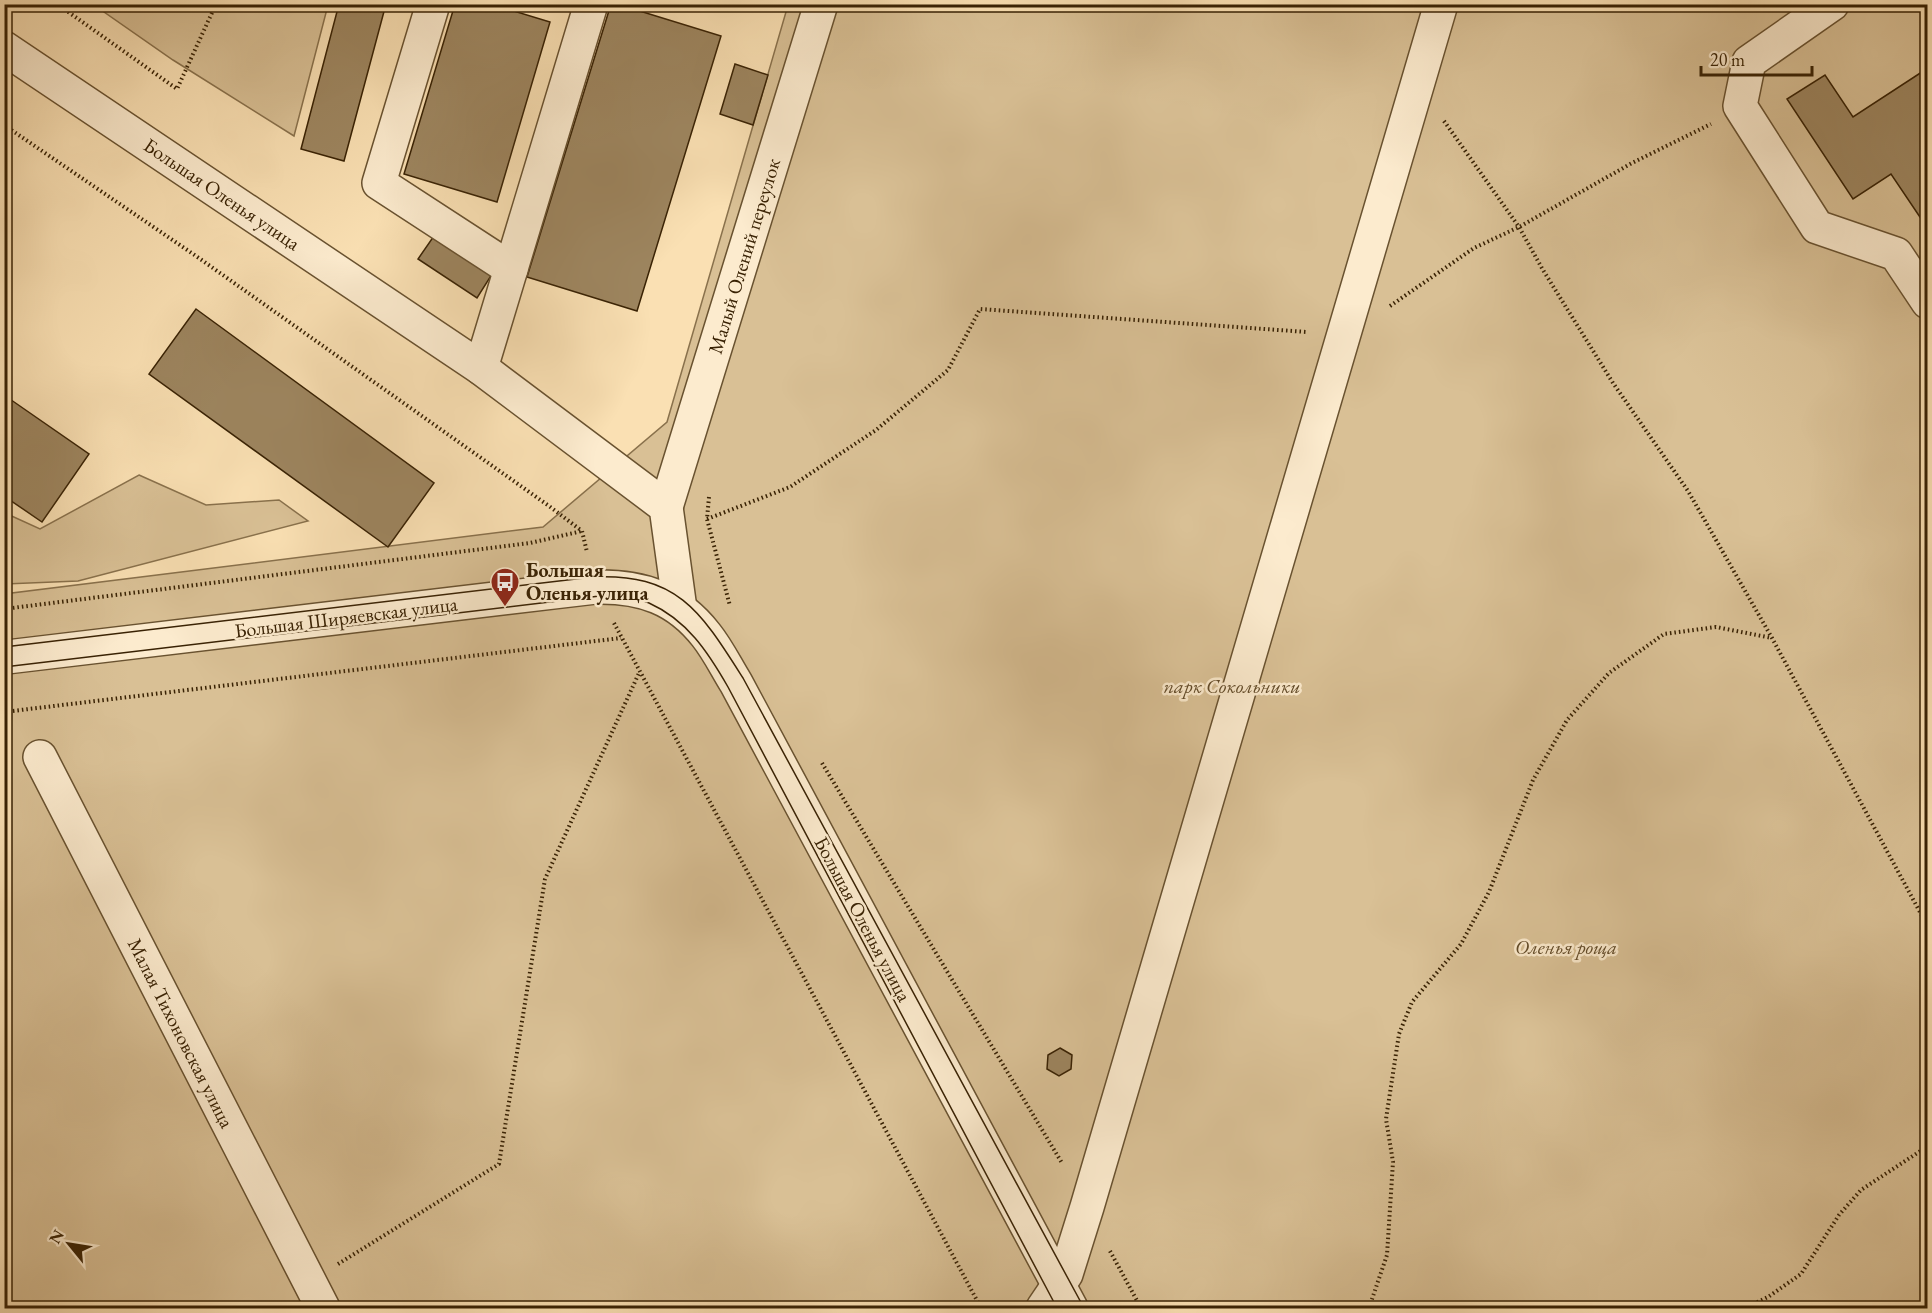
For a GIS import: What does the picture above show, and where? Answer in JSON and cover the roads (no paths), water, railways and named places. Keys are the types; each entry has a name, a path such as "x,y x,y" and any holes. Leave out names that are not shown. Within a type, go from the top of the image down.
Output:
{"street":[{"path":"433,4 379,183 511,269"},
{"path":"481,368 591,4"},
{"name":"Малый Олений переулок","path":"666,507 821,4"},
{"path":"1058,1301 1441,4"},
{"path":"1833,4 1749,62 1740,106 1817,227 1896,254 1928,302"},
{"name":"Большая Оленья улица","path":"4,48 481,368 666,507"},
{"path":"666,507 680,609"},
{"name":"Большая Ширяевская улица","path":"7,657 596,587 636,588 680,609"},
{"name":"Большая Оленья улица","path":"680,609 706,635 736,683 1058,1301"},
{"name":"Малая Тихоновская улица","path":"40,757 316,1295"}],"tram line":[{"path":"4,647 593,577 622,577 646,582 667,590 684,601 699,616 714,634 743,678 1084,1308"},
{"path":"4,667 608,595 636,598 662,610 675,618 695,638 728,687 1057,1308"}],"place":[{"name":"Большая Оленья улица","path":"505,608"}],"park label":[{"name":"парк Сокольники","path":"1232,686"},
{"name":"Оленья роща","path":"1566,947"}]}
